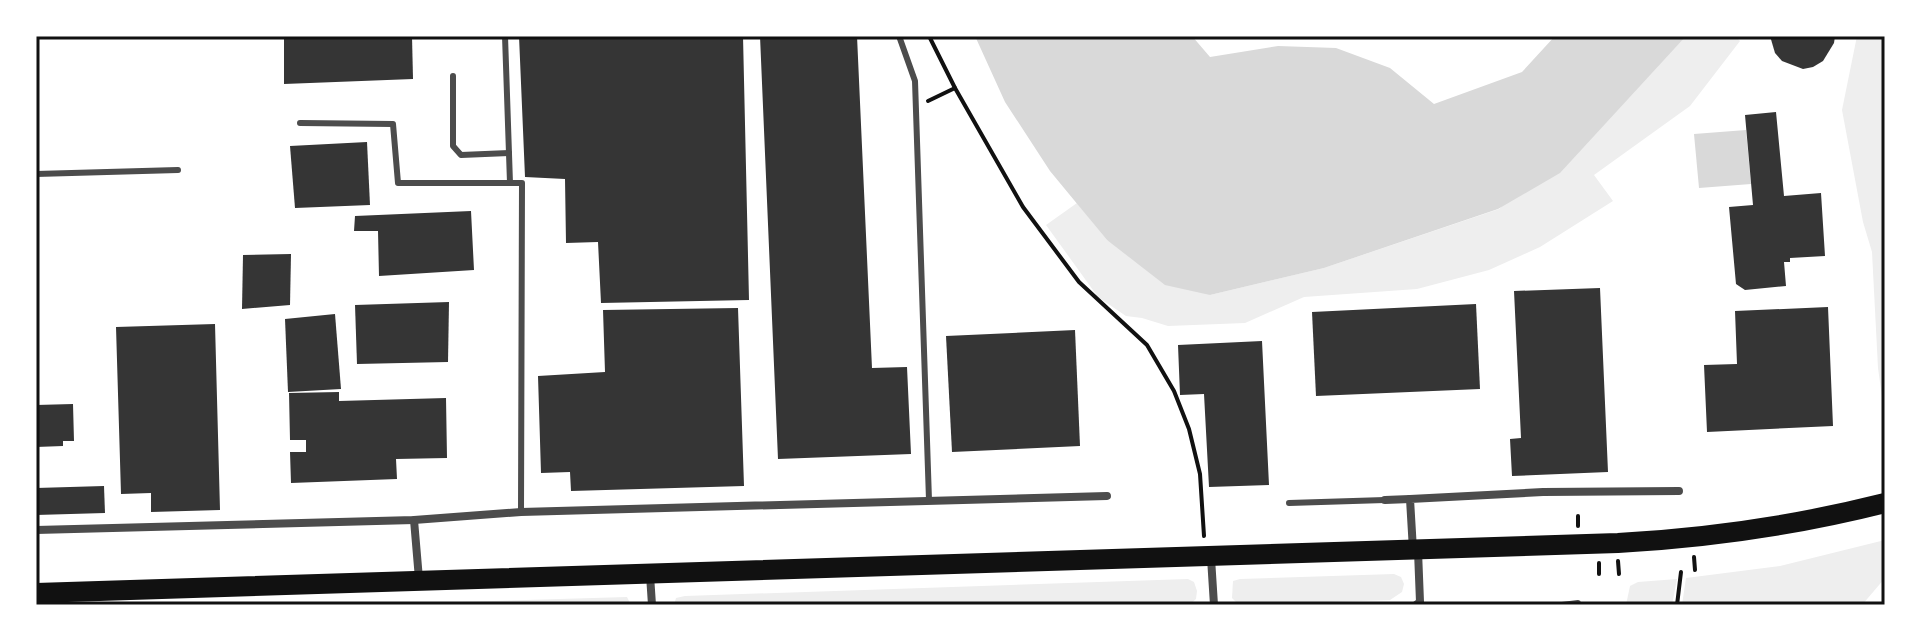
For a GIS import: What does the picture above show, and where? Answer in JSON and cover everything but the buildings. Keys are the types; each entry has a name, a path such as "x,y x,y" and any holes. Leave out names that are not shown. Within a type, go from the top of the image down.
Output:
{"main road":[{"path":"36,593 419,579 650,575 1207,547 1416,550 1669,540 1842,513 1885,503"}],"street":[{"path":"1385,500 1543,492 1679,491"},
{"path":"36,530 414,520 521,512 1107,496"},
{"path":"1410,499 1420,604"},
{"path":"414,520 419,579"},
{"path":"1207,547 1214,605"},
{"path":"650,575 652,605"}],"lane":[{"path":"505,36 510,183"},
{"path":"899,36 915,81 929,500"},
{"path":"453,76 453,146 457,152 461,155 509,153"},
{"path":"300,123 393,124 398,183 522,183 521,512"},
{"path":"36,174 178,170"},
{"path":"1289,503 1385,500"},
{"path":"1562,605 1578,603"}],"path":[{"path":"929,36 1023,207 1079,282 1147,345 1174,391 1189,429 1200,474 1207,547"},
{"path":"916,107 955,88"},
{"path":"1599,561 1599,574"},
{"path":"1677,605 1681,572"}],"shaded area":[{"path":"975,36 1192,36 1210,57 1278,46 1336,48 1390,68 1434,104 1522,72 1555,36 1686,36 1560,173 1498,209 1324,268 1210,295 1165,285 1107,240 1050,171 1005,102"},
{"path":"1686,36 1735,36 1740,41 1690,106 1594,175 1613,201 1540,247 1489,270 1417,289 1304,297 1245,323 1168,326 1126,316 1098,297 1046,225 1077,203 1107,240 1210,295 1324,268 1499,209"},
{"path":"1857,36 1885,36 1885,418 1878,368 1872,252 1863,222 1842,110"},
{"path":"1746,130 1751,184 1699,188 1694,134"},
{"path":"1885,540 1885,578 1862,605 1682,605 1686,578 1780,566"},
{"path":"1394,574 1401,577 1404,584 1402,592 1390,600 1244,605 1232,598 1233,581 1240,579"},
{"path":"1188,579 1194,582 1197,591 1196,599 1189,605 674,605 676,598 685,596"},
{"path":"1677,579 1672,605 1626,605 1630,586 1638,582"},
{"path":"627,597 631,605 363,605"}]}
